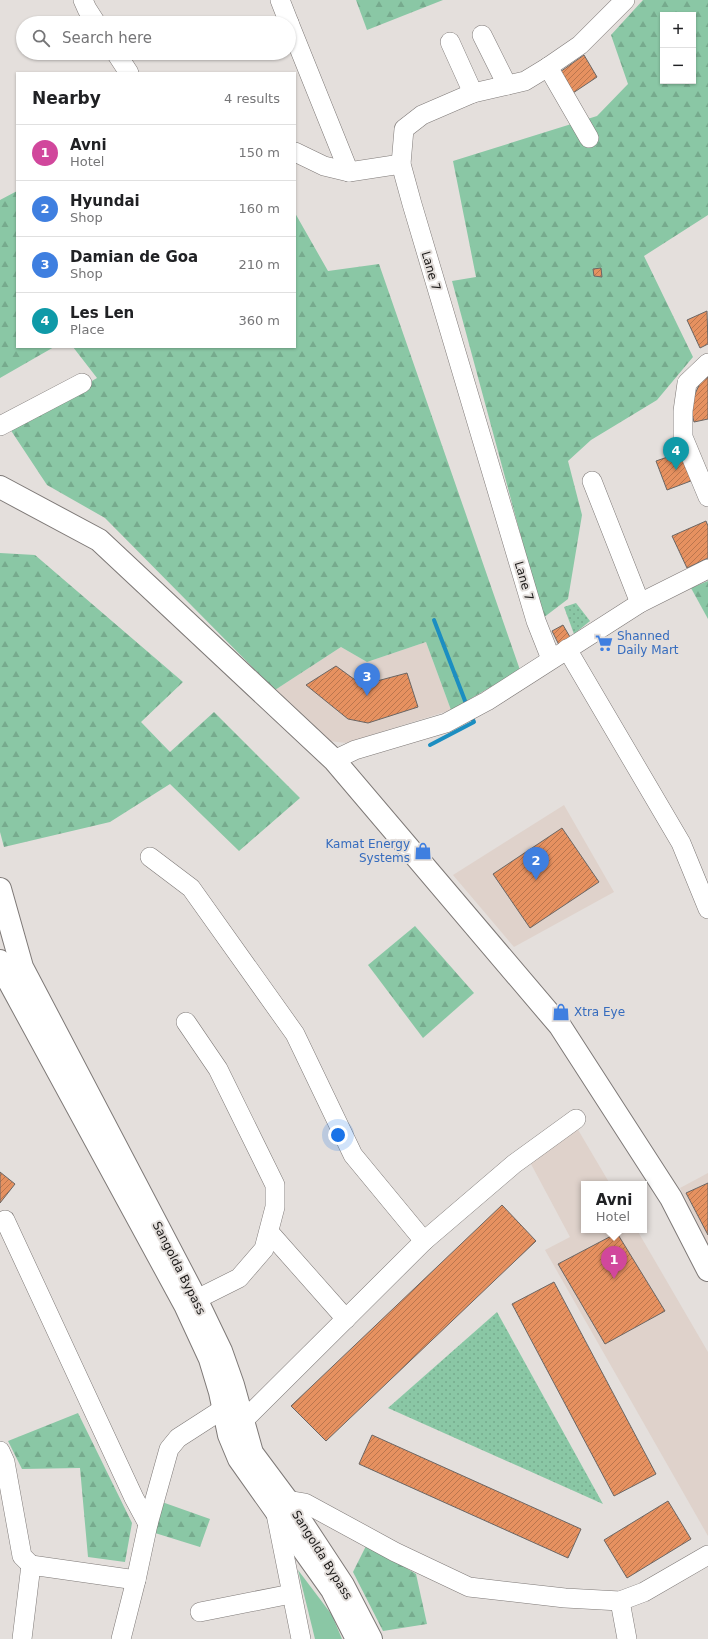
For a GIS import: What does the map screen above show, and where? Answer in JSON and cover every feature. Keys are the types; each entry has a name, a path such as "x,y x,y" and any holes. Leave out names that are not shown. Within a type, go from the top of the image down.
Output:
{"main road":[{"path":"0,487 99,540 334,760 560,1026 672,1198 708,1270"},
{"name":"Sangolda Bypass","path":"0,889 22,967 190,1302 210,1359 220,1392 223,1409 236,1428"},
{"name":"Sangolda Bypass","path":"2,970 223,1358 233,1385 239,1459 281,1505 343,1585 371,1639"},
{"name":"Sangolda Bypass","path":"281,1505 332,1590 357,1639"}],"street":[{"path":"83,0 92,16"},
{"path":"280,0 286,16"},
{"name":"Lane 7","path":"551,659 536,621 401,164 404,129 422,115 473,92 525,81 580,45 625,0"},
{"path":"482,35 507,85"},
{"path":"296,41 348,172"},
{"path":"450,42 473,92"},
{"path":"121,60 128,72"},
{"path":"548,67 589,138"},
{"path":"296,152 324,166 348,172 401,164"},
{"path":"708,364 687,383 683,411 683,437 708,497"},
{"path":"0,426 82,383"},
{"path":"592,481 640,603"},
{"path":"334,760 354,750 446,723 488,701 640,603 708,569"},
{"path":"567,649 681,843 708,909"},
{"path":"150,857 191,888 295,1034 353,1155 424,1241"},
{"path":"186,1022 218,1069 275,1185 275,1207 264,1249 238,1278 190,1302"},
{"path":"236,1428 424,1241 514,1164 576,1119"},
{"path":"5,1220 134,1498 148,1524"},
{"path":"269,1232 346,1319"},
{"path":"121,1639 148,1524 169,1449 178,1438 223,1409"},
{"path":"0,1451 5,1462 22,1556 31,1565 136,1580"},
{"path":"301,1639 291,1594 281,1505 305,1503 395,1552 469,1587 565,1598 620,1601 644,1592 708,1555"},
{"path":"22,1639 31,1565"},
{"path":"200,1612 291,1594"},
{"path":"620,1601 627,1639"}],"shaded area":[{"path":"426,642 451,710 346,743 329,741 275,690 341,647 367,662"},
{"path":"564,805 614,892 514,947 453,875"},
{"path":"577,1128 608,1181 581,1181 581,1233 639,1233 708,1352 708,1536 545,1250 570,1237 531,1164"},
{"path":"708,1173 708,1244 680,1188"}],"green space":[{"path":"356,0 443,0 367,30"},
{"path":"643,0 708,0 708,215 644,256 693,357 657,400 591,440 568,461 582,515 568,599 543,618 452,281 476,277 453,161 597,116 628,84 611,35"},
{"path":"16,192 16,348 52,348 0,378 0,200"},
{"path":"296,215 328,271 379,264 520,670 451,710 426,642 367,662 341,647 275,690 105,518 47,485 10,429 97,378 74,348 296,348"},
{"path":"0,553 35,555 183,682 141,722 170,752 214,712 300,798 239,851 170,784 110,822 4,847 0,832"},
{"path":"708,581 708,619 691,588"},
{"path":"576,603 590,621 574,634 564,607"},
{"path":"415,926 474,993 423,1038 368,965"},
{"path":"497,1312 603,1504 388,1408"},
{"path":"78,1413 132,1523 125,1562 88,1557 80,1468 22,1469 8,1441"},
{"path":"162,1502 210,1519 200,1547 155,1533"},
{"path":"367,1544 416,1574 427,1624 383,1631 353,1572"},
{"path":"298,1570 332,1615 342,1639 315,1639"}],"building":[{"path":"584,55 597,77 573,93 560,72"},
{"path":"601,268 602,277 594,276 593,269"},
{"path":"707,311 708,344 700,348 687,320"},
{"path":"708,377 708,419 694,422 690,405 700,383"},
{"path":"685,451 696,479 667,490 656,461"},
{"path":"706,521 708,526 708,558 687,568 672,536"},
{"path":"563,625 570,637 559,645 552,631"},
{"path":"336,666 362,685 407,673 418,707 368,723 348,719 306,685"},
{"path":"562,828 599,882 530,928 493,874"},
{"path":"0,1172 15,1184 0,1203"},
{"path":"708,1183 708,1235 686,1193"},
{"path":"502,1205 536,1241 326,1441 291,1406"},
{"path":"617,1233 665,1311 605,1344 558,1264"},
{"path":"554,1282 656,1474 614,1496 512,1304"},
{"path":"372,1435 581,1529 568,1558 359,1464"},
{"path":"668,1501 691,1539 627,1578 604,1540"}],"waterway":[{"path":"434,620 467,706"},
{"path":"430,745 474,722 471,716"}],"place":[{"name":"Les Len","path":"676,470"},
{"name":"Shanned Daily Mart","path":"604,643"},
{"name":"Damian de Goa","path":"367,696"},
{"name":"Kamat Energy Systems","path":"423,851"},
{"name":"Hyundai","path":"536,880"},
{"name":"Xtra Eye","path":"561,1012"},
{"name":"Avni","path":"614,1279"}]}
